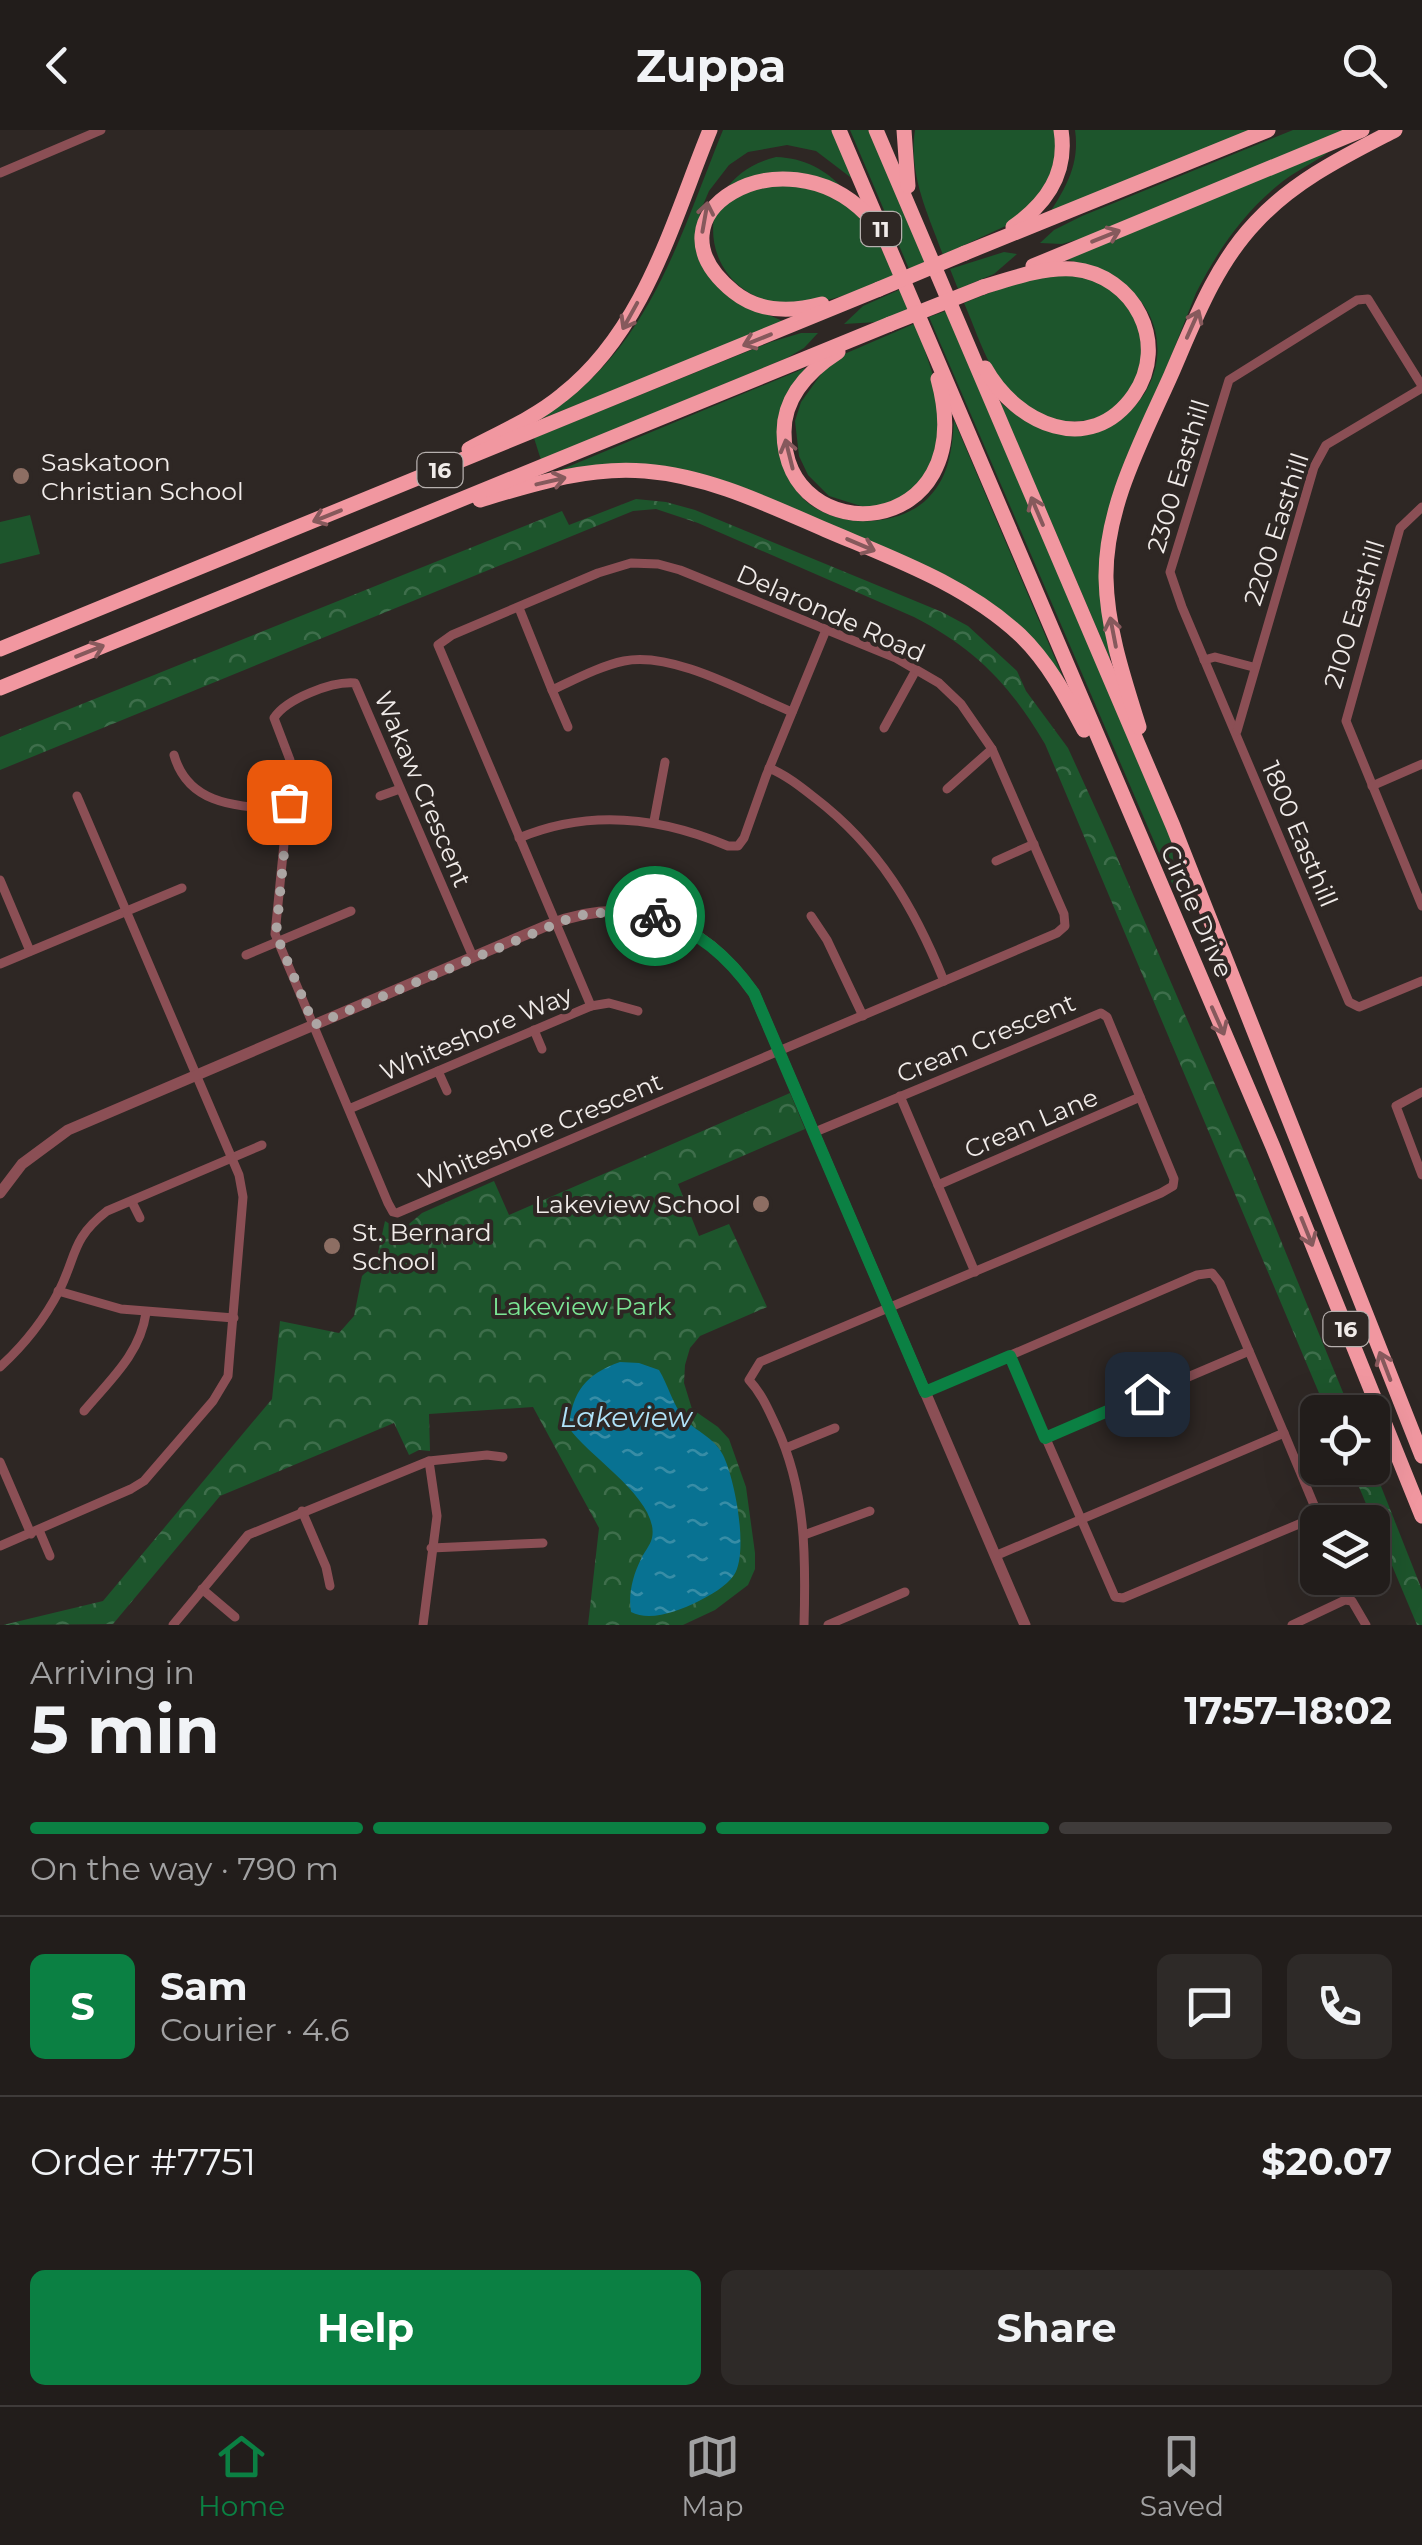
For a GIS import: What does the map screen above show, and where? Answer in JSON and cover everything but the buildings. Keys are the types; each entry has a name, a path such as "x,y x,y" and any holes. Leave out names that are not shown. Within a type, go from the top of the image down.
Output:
{"highway":[{"path":"372,498 529,418 592,368 614,344 638,302 710,130"},
{"name":"11","path":"838,130 924,327"},
{"name":"11","path":"876,130 918,224"},
{"path":"904,130 904,166 918,224"},
{"path":"965,253 1014,227 1050,193 1062,159 1061,130"},
{"name":"16","path":"0,650 1268,130"},
{"name":"16","path":"0,688 1362,130"},
{"path":"1173,826 1130,699 1110,620 1108,558 1121,496 1135,455 1211,284 1253,224 1286,193 1332,162 1395,130"},
{"path":"830,170 856,197 909,295"},
{"path":"721,181 704,212 704,246 720,279 739,296 762,307 790,310 880,289"},
{"name":"Circle Drive","path":"918,224 1173,826 1422,1456"},
{"path":"954,309 1001,392 1019,410 1042,424 1068,428 1092,424 1118,412 1135,394 1146,370 1149,344 1136,307 1122,289 1097,275 1072,269 1043,271 983,287"},
{"path":"890,324 824,361 802,383 788,409 784,441 793,471 814,497 842,511 875,513 906,504 928,485 940,464 945,438 944,408 924,327"},
{"name":"Circle Drive","path":"924,327 1273,1148 1422,1516"},
{"path":"390,527 548,481 608,470 677,476 749,498 933,576 1003,621 1032,648 1057,682 1138,836"}],"street":[{"path":"0,173 101,130"},
{"name":"2300 Easthill","path":"1182,607 1170,572 1229,380 1357,300 1368,299 1422,387"},
{"name":"2200 Easthill","path":"1236,734 1314,467 1326,446 1422,387"},
{"name":"2100 Easthill","path":"1422,507 1400,528 1346,721 1422,906"},
{"name":"Delaronde Road","path":"555,922 438,645 598,573 631,563 658,564 896,658 938,683 961,704 992,749 1066,926 780,1051"},
{"name":"1800 Easthill","path":"1182,607 1349,1002 1359,1006 1422,981"},
{"path":"519,608 568,727"},
{"path":"518,838 581,821 654,821 738,846 826,630"},
{"path":"1204,660 1215,657 1254,667"},
{"path":"552,690 624,661 654,660 685,668 792,712"},
{"path":"884,728 916,670"},
{"name":"Wakaw Crescent","path":"314,1025 278,942 276,913 290,760 274,718 282,708 342,682 354,683 360,690 473,957"},
{"path":"947,790 992,749"},
{"path":"174,754 185,780 211,800 288,810"},
{"path":"654,821 666,762"},
{"path":"1372,786 1422,764"},
{"path":"769,768 824,806 875,854 917,918 944,980"},
{"path":"380,796 400,788"},
{"path":"0,1546 144,1481 213,1401 228,1376 234,1318 243,1197 232,1158 77,796"},
{"path":"996,860 1034,844"},
{"path":"1410,878 1422,873"},
{"path":"0,880 30,952"},
{"path":"0,964 182,888"},
{"path":"246,955 351,911"},
{"path":"0,1194 22,1164 68,1130 555,922 597,912 656,916 705,939 734,965 754,993 1024,1625"},
{"path":"811,916 863,1016"},
{"name":"Whiteshore Way","path":"349,1109 591,1006 555,922"},
{"path":"591,1006 609,1003 638,1011"},
{"name":"Crean Crescent","path":"786,1448 760,1392 749,1380 760,1362 1173,1186 1173,1173 1107,1017 1100,1013 815,1132"},
{"name":"Whiteshore Crescent","path":"314,1025 390,1209 397,1213 780,1051"},
{"path":"534,1030 542,1049"},
{"path":"438,1072 446,1091"},
{"path":"1422,1092 1396,1106 1422,1175"},
{"path":"900,1096 974,1272"},
{"name":"Crean Lane","path":"938,1185 1140,1098"},
{"path":"0,1367 29,1337 58,1291 82,1234 107,1211 262,1145"},
{"path":"132,1202 140,1218"},
{"path":"925,1392 1197,1275 1212,1273 1220,1283 1314,1512 1306,1522 1123,1598 1115,1597 1010,1356"},
{"path":"58,1291 84,1301 146,1313 234,1318"},
{"path":"84,1411 134,1352 146,1313"},
{"path":"1045,1438 1249,1351"},
{"path":"804,1625 804,1535 798,1489 786,1448 836,1428"},
{"path":"995,1556 1284,1434"},
{"path":"173,1625 248,1535 429,1461 503,1457"},
{"path":"423,1625 437,1516 429,1461"},
{"path":"0,1462 50,1556"},
{"path":"804,1535 870,1510"},
{"path":"302,1511 330,1586"},
{"path":"432,1548 543,1543"},
{"path":"202,1590 235,1617"},
{"path":"828,1625 905,1592"},
{"path":"1292,1625 1345,1600 1352,1602 1366,1625"}],"green space":[{"path":"723,130 836,130 858,183 816,151 787,145 748,152 729,165 709,191 700,212 698,233 741,303 785,322 536,421 574,394 606,364 632,330 673,254"},
{"path":"850,130 874,130 930,260 909,269"},
{"path":"915,130 1060,130 1059,170 1025,217 943,255 917,178"},
{"path":"1075,130 1255,130 1049,214 1073,164"},
{"path":"1293,130 1346,130 1090,236 1062,244 1040,243 1054,230 1082,216"},
{"path":"1330,151 1283,181 1252,210 1221,249 1196,293 1114,501 1110,659 1000,402 1047,429 1090,432 1124,416 1148,387 1157,351 1149,313 1119,281 1064,259"},
{"path":"776,157 819,169 836,182 863,215 895,275 841,296 798,304 755,296 733,280 719,259 713,235 716,211 727,188 747,169"},
{"path":"1004,252 1017,254 994,274 958,289 950,269"},
{"path":"1052,272 1094,278 1130,302 1141,335 1144,358 1137,377 1112,410 1095,418 1057,420 1021,402 992,368 964,303"},
{"path":"901,289 910,309 878,322 844,324 863,306"},
{"path":"951,309 1171,838 1177,895 929,317"},
{"path":"916,323 940,397 939,451 917,490 882,507 864,507 829,496 808,475 799,456 795,421 801,402 824,370 842,355"},
{"path":"801,333 818,333 787,358 541,460 534,438"},
{"path":"805,368 796,387 787,456 787,471 796,490 829,515 850,520 893,518 912,510 928,498 941,480 951,451 954,420 1065,682 998,609 716,481 553,473"},
{"path":"636,499 695,510 942,612 968,626 1017,671 1026,691 1068,748 1104,827 1344,1395 1320,1395 1045,744 990,670 956,642 914,617 698,523 656,509 633,511 0,770 0,737 562,511 569,525"},
{"path":"30,515 40,554 0,564 0,522"},
{"name":"Lakeview Park","path":"790,1093 805,1129 678,1184 699,1236 729,1224 767,1307 700,1336 690,1348 685,1365 684,1383 692,1409 729,1439 746,1487 755,1553 755,1569 748,1585 715,1610 683,1625 588,1625 599,1528 533,1407 429,1414 430,1451 419,1450 409,1455 394,1423 220,1496 113,1624 3,1625 103,1601 272,1399 280,1321 339,1333 354,1316 362,1276 374,1271 385,1221 393,1226 409,1224 422,1213 494,1181 509,1215"},
{"path":"1358,1485 1381,1485 1388,1505 1367,1505"},
{"path":"1390,1509 1422,1590 1422,1625 1417,1625 1390,1561"}],"water":[{"name":"Lakeview","path":"620,1362 659,1370 684,1418 723,1455 739,1515 740,1550 731,1579 697,1602 655,1616 631,1612 630,1605 636,1572 652,1538 652,1524 635,1494 569,1428 573,1404 583,1386 598,1372"}],"way so far":[{"path":"289,802 276,902 276,934 314,1025 575,916 618,911 655,916"}],"place":[{"name":"Saskatoon Christian School","path":"21,476"},
{"name":"Lakeview School","path":"761,1204"},
{"name":"St. Bernard School","path":"332,1246"}],"route":[{"path":"655,916 705,939 734,965 754,993 925,1392 1010,1356 1045,1438 1147,1394"}]}
